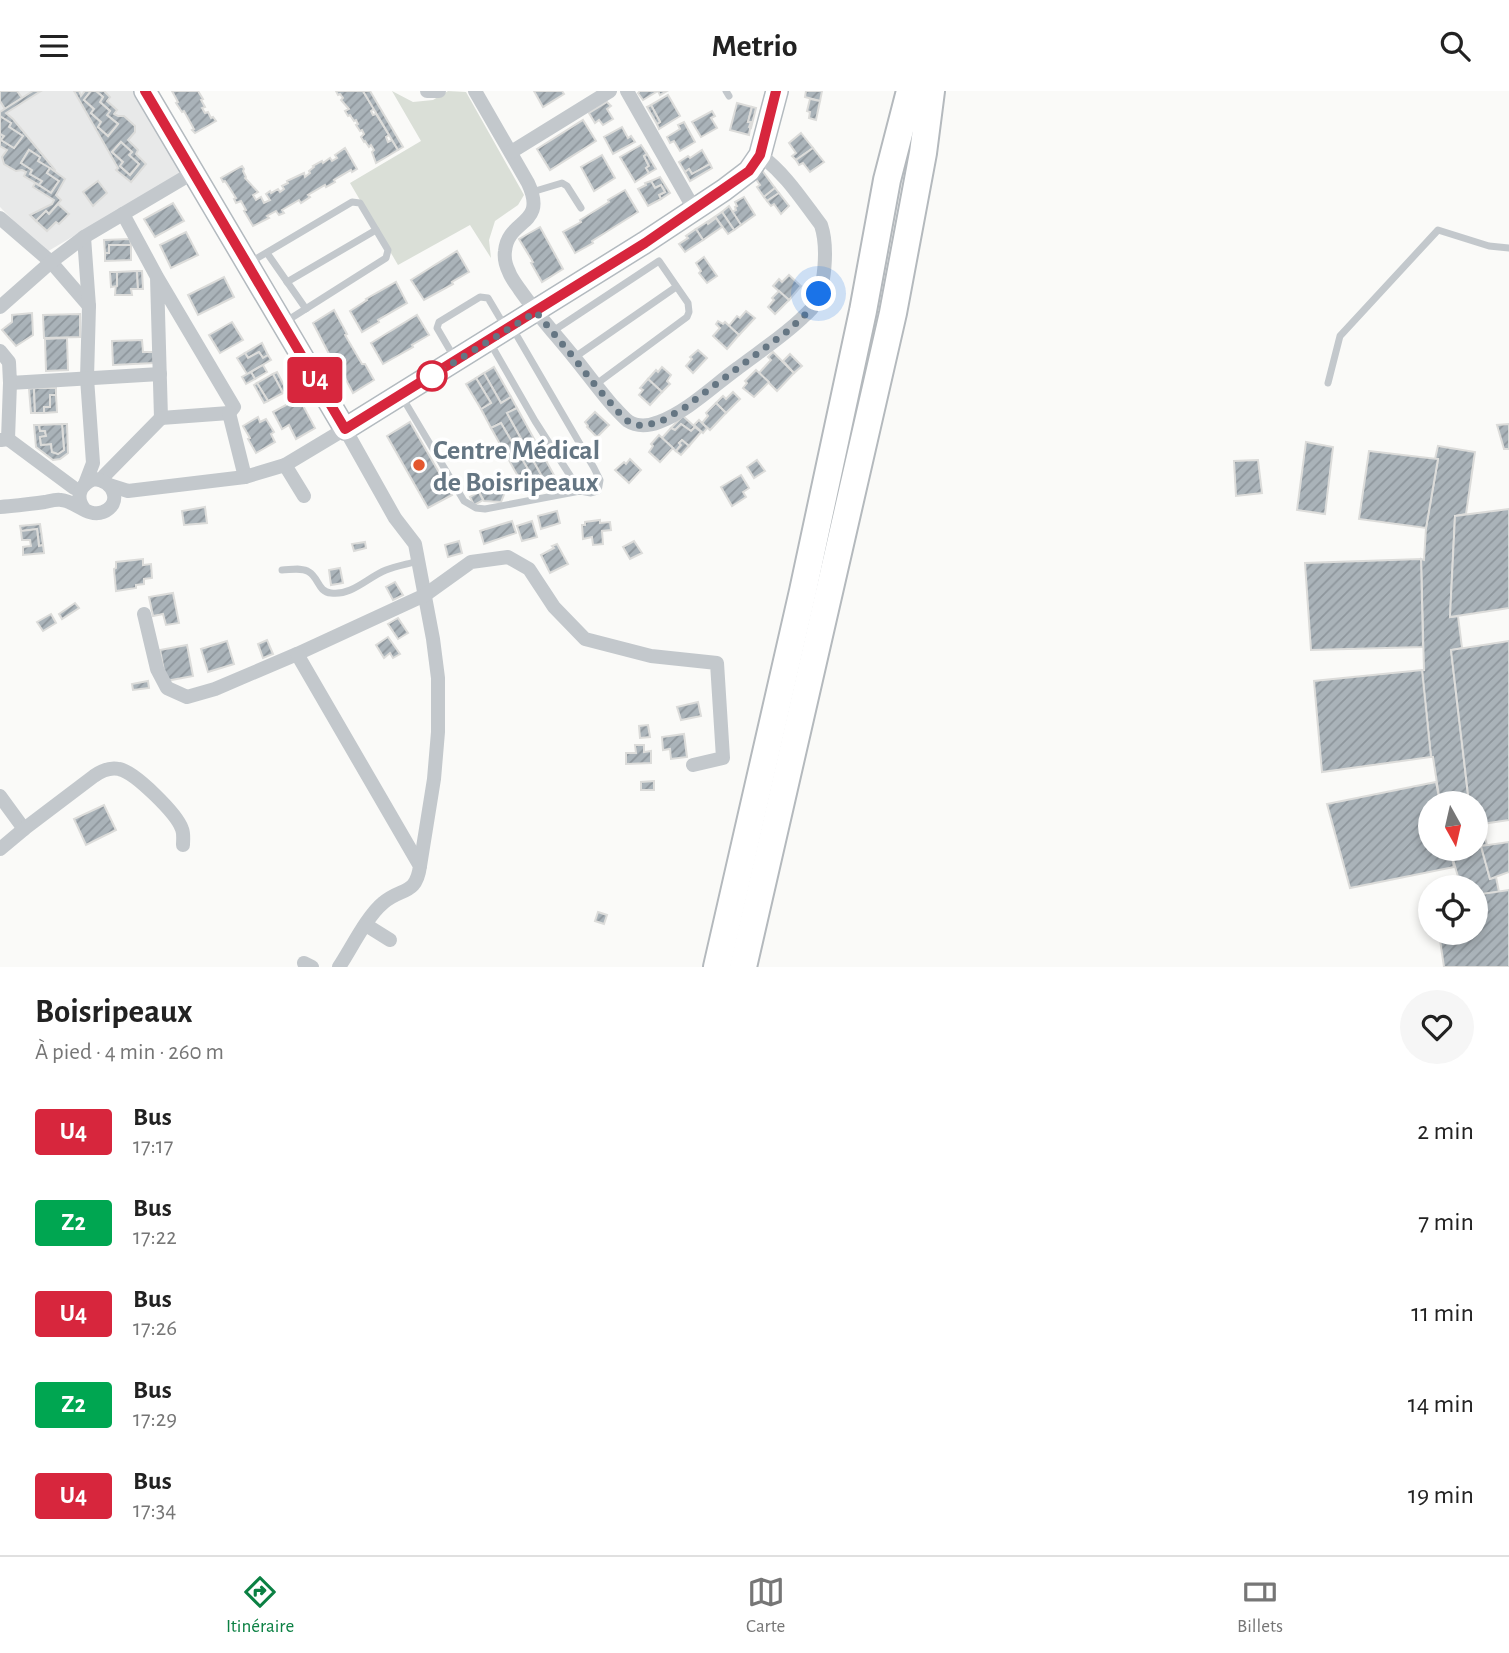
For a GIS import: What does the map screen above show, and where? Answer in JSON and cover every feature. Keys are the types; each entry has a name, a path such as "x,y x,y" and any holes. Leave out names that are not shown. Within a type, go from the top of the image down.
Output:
{"highway":[{"path":"717,967 809,564 863,311 887,180 920,95"},
{"path":"743,967 893,313 923,153 920,95"}],"street":[{"path":"145,91 395,518 415,544 419,560 439,678 434,779 420,866 416,883 384,901 339,967"},
{"path":"427,91 439,91"},
{"path":"475,91 532,192 533,211 506,244 504,255 509,273 536,312 598,389 629,422 642,426 660,422 684,408 789,330 813,307 819,294 823,278 824,233 821,225 785,176 760,155"},
{"path":"511,152 610,91"},
{"path":"627,91 695,209"},
{"path":"0,507 63,499 94,479 106,481 128,491 245,477 285,465 536,312 749,171 760,155 777,91"},
{"path":"0,307 84,237 194,172"},
{"path":"123,214 234,407 229,413 161,418"},
{"path":"0,218 51,262 89,306"},
{"path":"84,237 89,306 87,377 93,463 81,486 79,498 85,510"},
{"path":"106,481 161,418 157,277"},
{"path":"0,351 9,362 5,388 4,439 81,486"},
{"path":"5,388 87,377 160,374"},
{"path":"229,413 245,477"},
{"path":"93,463 114,493 111,506"},
{"path":"285,465 304,496"},
{"path":"63,499 99,514 128,491"},
{"path":"144,614 157,669 167,688 187,697 215,689 297,655 425,595 471,562 508,557 528,569 554,607 585,639 651,656 717,663 723,758 693,765"},
{"path":"297,655 420,866"},
{"path":"0,849 93,776 118,768 129,772 167,806 183,831 183,845"},
{"path":"0,796 24,829"},
{"path":"366,925 390,940"}],"lane":[{"path":"532,192 558,183 565,184 581,208"},
{"path":"247,264 352,202 360,203 388,250 386,258 282,324"},
{"path":"287,282 376,230"},
{"path":"1328,383 1340,336 1438,230 1489,246 1509,248"},
{"path":"598,389 687,317 689,312 688,303 647,241"},
{"path":"267,253 306,309"},
{"path":"552,331 659,261"},
{"path":"574,358 676,287"},
{"path":"456,361 437,327 439,322 480,297 488,298 535,421 580,491"},
{"path":"400,395 464,501 469,505 485,509 580,491 598,491 600,480 502,332"},
{"path":"282,570 308,571 321,589 329,594 345,593 385,570 419,560"}],"shaded area":[{"path":"0,91 139,91 185,170 45,253 0,207"},
{"path":"392,91 413,102 433,100 448,91 466,92 524,195 518,205 495,221 489,240 491,258 470,225 398,265 350,183 421,141"}],"building":[{"path":"0,91 17,91 22,98 5,109 0,101"},
{"path":"33,91 41,91 6,113 55,170 54,172 38,161 40,157 29,150 21,163 32,170 30,174 42,181 39,185 24,176 26,172 16,171 4,164 2,157 7,150 0,146 0,134 4,136 1,140 14,148 23,136 9,127 11,123 0,117 0,112"},
{"path":"74,91 79,91 81,96 85,91 91,91 84,100 94,109 91,113 101,122 98,127 108,136 118,124 107,115 110,111 100,102 103,97 96,91 104,91 110,97 107,101 117,110 114,114 124,116 135,126 135,132 128,140 146,164 131,182 116,170 118,168","holes":["121,142 132,152 129,155 139,164 130,175 120,166 123,162 112,152"]},
{"path":"91,91 96,91 103,97 100,102 110,111 107,115 118,124 108,136 98,127 101,122 91,113 94,109 84,100"},
{"path":"172,91 198,91 203,99 201,100 205,107 202,108 205,113 208,112 216,121 195,133 184,111 182,112 176,103 178,102"},
{"path":"336,91 363,91 374,109 371,111 373,115 376,114 389,135 386,137 388,142 392,140 398,150 376,163 372,152 374,150 364,142 361,137 364,134 362,130 356,125 356,120 348,116 345,111 349,109"},
{"path":"363,91 370,91 403,147 398,150"},
{"path":"534,91 562,91 564,94 543,107"},
{"path":"658,91 643,100 638,93"},
{"path":"806,91 822,91 820,101 805,97"},
{"path":"668,95 680,116 659,129 657,124 660,122 651,105"},
{"path":"810,99 820,101 816,120 809,118 810,112 807,111"},
{"path":"607,102 611,106 607,109 613,119 603,125 599,120 595,123 589,113"},
{"path":"737,103 752,107 748,122 751,122 749,135 730,130"},
{"path":"651,105 660,122 657,124 647,107"},
{"path":"752,107 756,108 751,128 751,122 748,122"},
{"path":"712,111 715,116 711,118 717,128 701,137 692,122"},
{"path":"0,116 11,123 9,127 23,136 14,148 1,140 4,136 0,134"},
{"path":"583,120 596,141 550,170 537,149"},
{"path":"684,122 695,142 680,151 674,141 670,143 667,137 680,129 678,125"},
{"path":"622,127 628,138 631,136 635,142 613,154 604,137"},
{"path":"801,133 813,148 796,160 792,156 796,153 789,143"},
{"path":"121,142 132,152 129,155 139,164 130,175 120,166 123,162 112,152"},
{"path":"641,145 647,154 644,156 649,173 635,182 620,157"},
{"path":"345,148 357,169 308,195 310,197 301,203 299,200 282,210 284,213 279,215 276,211 253,226 241,201 236,203 236,198 221,178 242,166 245,178 258,192 253,195 256,200 261,197 264,203 270,200 266,194 270,191 271,193 278,189 280,192 287,181 304,173 305,177 313,166 330,158 332,161 337,158 335,155"},
{"path":"813,148 824,162 810,172 803,163 799,165 796,160"},
{"path":"29,150 40,157 38,161 50,168 47,173 59,181 51,193 39,185 42,181 30,174 32,170 21,163"},
{"path":"702,150 710,164 692,174 689,169 685,172 679,162"},
{"path":"647,154 656,169 649,173 644,156"},
{"path":"602,155 615,178 594,191 581,167"},
{"path":"710,164 712,168 690,181 685,172 689,169 692,174"},
{"path":"50,168 65,179 56,195 61,200 49,214 46,211 36,221 30,215 52,204 54,200 33,187 35,183 51,193 59,181 47,173"},
{"path":"761,169 775,188 764,197 753,175"},
{"path":"660,177 670,193 661,199 659,195 665,192 661,185 655,188 651,181"},
{"path":"98,181 107,193 93,206 83,192"},
{"path":"651,181 655,188 661,185 665,192 659,195 661,199 648,206 638,189"},
{"path":"775,188 779,193 767,201 764,197"},
{"path":"625,190 638,212 575,253 563,232"},
{"path":"779,193 789,206 781,214 774,204 771,206 767,201"},
{"path":"744,197 755,215 741,225 732,212 736,210 735,202"},
{"path":"173,203 184,221 155,237 144,219"},
{"path":"58,204 69,214 47,231 36,221 46,211 49,214"},
{"path":"729,206 741,225 734,230 722,212"},
{"path":"722,212 734,230 728,234 716,218 708,224 707,222"},
{"path":"716,218 722,227 703,240 696,229"},
{"path":"540,227 563,269 542,282 519,239"},
{"path":"696,229 703,240 685,252 679,244"},
{"path":"186,232 198,255 171,268 160,245"},
{"path":"130,239 131,245 109,245 109,253 105,253 104,240"},
{"path":"109,245 131,245 131,260 105,261"},
{"path":"457,251 469,272 424,300 411,280"},
{"path":"704,257 717,276 707,283 699,273 701,271 696,263"},
{"path":"137,271 138,289 131,289 132,295 115,295 117,272"},
{"path":"137,271 142,271 143,289 138,289"},
{"path":"110,272 117,272 117,286 111,287"},
{"path":"789,275 801,286 789,300 773,286 779,279 782,282"},
{"path":"224,277 234,297 198,315 188,295"},
{"path":"396,282 407,303 362,332 350,311"},
{"path":"779,291 789,300 775,314 768,307"},
{"path":"334,310 347,334 345,335 374,380 353,393 344,376 341,377 313,323"},
{"path":"746,311 755,318 739,335 729,326 737,316 740,318"},
{"path":"32,313 33,335 16,346 2,330 12,322 12,315"},
{"path":"80,314 80,337 44,338 43,315"},
{"path":"417,315 429,335 383,364 371,343"},
{"path":"718,321 723,324 725,322 739,335 727,349 713,336 720,328 716,324"},
{"path":"232,322 243,340 220,353 209,335"},
{"path":"67,338 68,370 46,371 45,339"},
{"path":"142,340 143,352 153,352 154,363 113,365 112,341"},
{"path":"262,343 268,355 263,358 259,352 248,358 245,353"},
{"path":"698,350 707,358 693,373 686,366 692,359 690,357"},
{"path":"259,352 263,358 268,355 271,360 247,374 237,358 245,353 248,358"},
{"path":"773,352 794,373 777,391 759,373 771,360 768,357"},
{"path":"790,354 802,366 794,373 783,361"},
{"path":"263,365 267,372 255,379 251,372"},
{"path":"494,367 511,397 501,403 484,373"},
{"path":"662,367 671,375 667,381 670,384 662,392 648,379"},
{"path":"756,370 769,382 754,397 743,388 747,383 745,381"},
{"path":"251,372 255,379 246,384 242,377"},
{"path":"277,372 287,391 283,393 273,374"},
{"path":"484,373 501,403 511,397 517,408 507,413 549,489 540,490 501,423 491,428 481,409 491,403 476,378"},
{"path":"273,374 283,393 268,401 257,383"},
{"path":"476,378 491,403 481,409 466,384"},
{"path":"648,379 662,392 650,405 639,395 643,390 640,388"},
{"path":"257,383 268,401 264,403 254,385"},
{"path":"34,388 35,413 31,413 29,389"},
{"path":"34,388 56,388 56,395 50,395 50,407 44,407 44,413 35,413"},
{"path":"733,392 740,399 726,413 716,403"},
{"path":"50,395 56,395 57,412 44,413 44,407 50,407"},
{"path":"299,398 315,428 296,439 289,425 282,429 273,412"},
{"path":"716,403 726,413 710,430 702,423 708,416 706,413"},
{"path":"517,408 560,486 549,489 507,413"},
{"path":"595,412 609,425 597,437 585,422"},
{"path":"683,416 695,427 691,431 681,424 675,430 671,428"},
{"path":"258,417 260,422 266,419 274,432 271,434 275,442 256,453 243,426"},
{"path":"699,420 707,428 703,433 694,425"},
{"name":"Centre Médical de Boisripeaux","path":"410,422 452,495 428,508 387,436"},
{"path":"501,423 540,490 528,493 515,471 491,428"},
{"path":"62,424 67,424 68,453 53,460 36,447 34,425 39,425 40,431 45,431 46,436 40,437 41,445 51,444 52,452 58,454 64,450"},
{"path":"62,424 64,450 58,454 52,452 51,444 41,445 40,437 46,436 45,431 40,431 39,425"},
{"path":"681,424 691,431 695,427 701,432 689,446 682,440 676,451 662,438 671,428 675,430"},
{"path":"1509,424 1509,449 1504,449 1497,425"},
{"path":"659,435 673,448 660,462 649,452 653,446 651,444"},
{"path":"682,440 689,446 681,455 676,451"},
{"path":"1306,442 1333,447 1325,514 1297,510"},
{"path":"1438,446 1475,452 1466,514 1455,516 1450,617 1458,616 1462,648 1451,650 1468,791 1438,791 1431,757 1422,670 1421,559 1424,560 1426,528 1438,459 1435,459"},
{"path":"1369,451 1438,459 1426,528 1359,519"},
{"path":"630,459 641,470 629,483 615,470"},
{"path":"757,460 765,471 754,478 747,467"},
{"path":"1258,460 1262,493 1236,496 1234,461"},
{"path":"741,475 749,488 743,492 746,497 732,506 721,487"},
{"path":"499,481 505,492 501,502 484,501 479,492"},
{"path":"479,492 483,500 474,505 470,497"},
{"path":"205,507 207,523 184,525 182,511"},
{"path":"1509,509 1509,608 1450,617 1455,516"},
{"path":"557,511 560,523 541,529 538,516"},
{"path":"600,520 600,523 610,522 611,530 602,531 603,544 593,545 592,537 583,539 582,525"},
{"path":"512,521 516,533 484,544 480,531"},
{"path":"532,521 537,537 522,541 517,526"},
{"path":"40,524 43,545 39,546 37,529 21,531 20,526"},
{"path":"37,529 39,546 43,545 44,553 23,555 23,547 31,546 30,540 22,540 21,531"},
{"path":"459,541 462,553 448,557 445,545"},
{"path":"634,541 642,553 630,559 623,547"},
{"path":"365,542 366,548 354,551 352,544"},
{"path":"557,544 568,564 550,573 541,555"},
{"path":"143,559 143,565 151,564 152,578 144,579 144,584 136,585 136,588 116,591 116,562"},
{"path":"1421,559 1423,647 1311,650 1305,563"},
{"path":"340,568 343,583 331,585 329,570"},
{"path":"395,582 403,595 393,600 386,587"},
{"path":"173,593 179,623 166,625 163,614 153,616 149,597"},
{"path":"75,603 79,608 62,619 59,614"},
{"path":"51,614 56,623 43,631 37,622"},
{"path":"398,618 408,633 398,639 388,624"},
{"path":"388,637 400,654 393,658 390,653 384,658 376,645"},
{"path":"267,640 273,654 263,658 258,644"},
{"path":"227,641 234,664 208,672 201,649"},
{"path":"1509,641 1509,820 1488,823 1488,791 1468,791 1451,650"},
{"path":"187,645 193,676 166,681 160,650"},
{"path":"1422,670 1431,757 1322,772 1314,681"},
{"path":"148,681 149,688 133,690 132,684"},
{"path":"698,702 701,716 681,720 677,707"},
{"path":"648,725 650,737 640,738 639,726"},
{"path":"684,734 687,757 671,759 670,749 663,750 662,737"},
{"path":"635,745 644,745 644,752 651,751 651,763 626,764 626,753 636,753"},
{"path":"654,781 654,790 641,790 641,782"},
{"path":"1436,782 1438,791 1418,791 1418,861 1453,861 1454,867 1350,888 1327,804"},
{"path":"104,805 116,830 86,845 74,819"},
{"path":"1509,842 1509,872 1490,879 1485,861 1488,861 1488,845"},
{"path":"1453,861 1485,861 1490,879 1496,877 1499,892 1488,893 1488,875 1458,875"},
{"path":"1509,890 1509,967 1444,967 1441,945 1488,945 1488,893"},
{"path":"598,912 607,915 604,924 595,921"}],"bus line":[{"name":"U4","path":"145,91 345,429 645,243 749,171 760,155 776,91"}],"place":[{"name":"Centre Médical de Boisripeaux","path":"419,465"}],"route":[{"path":"432,376 536,312 622,416 635,424 650,425 684,408 789,330 813,307 819,294"}]}
